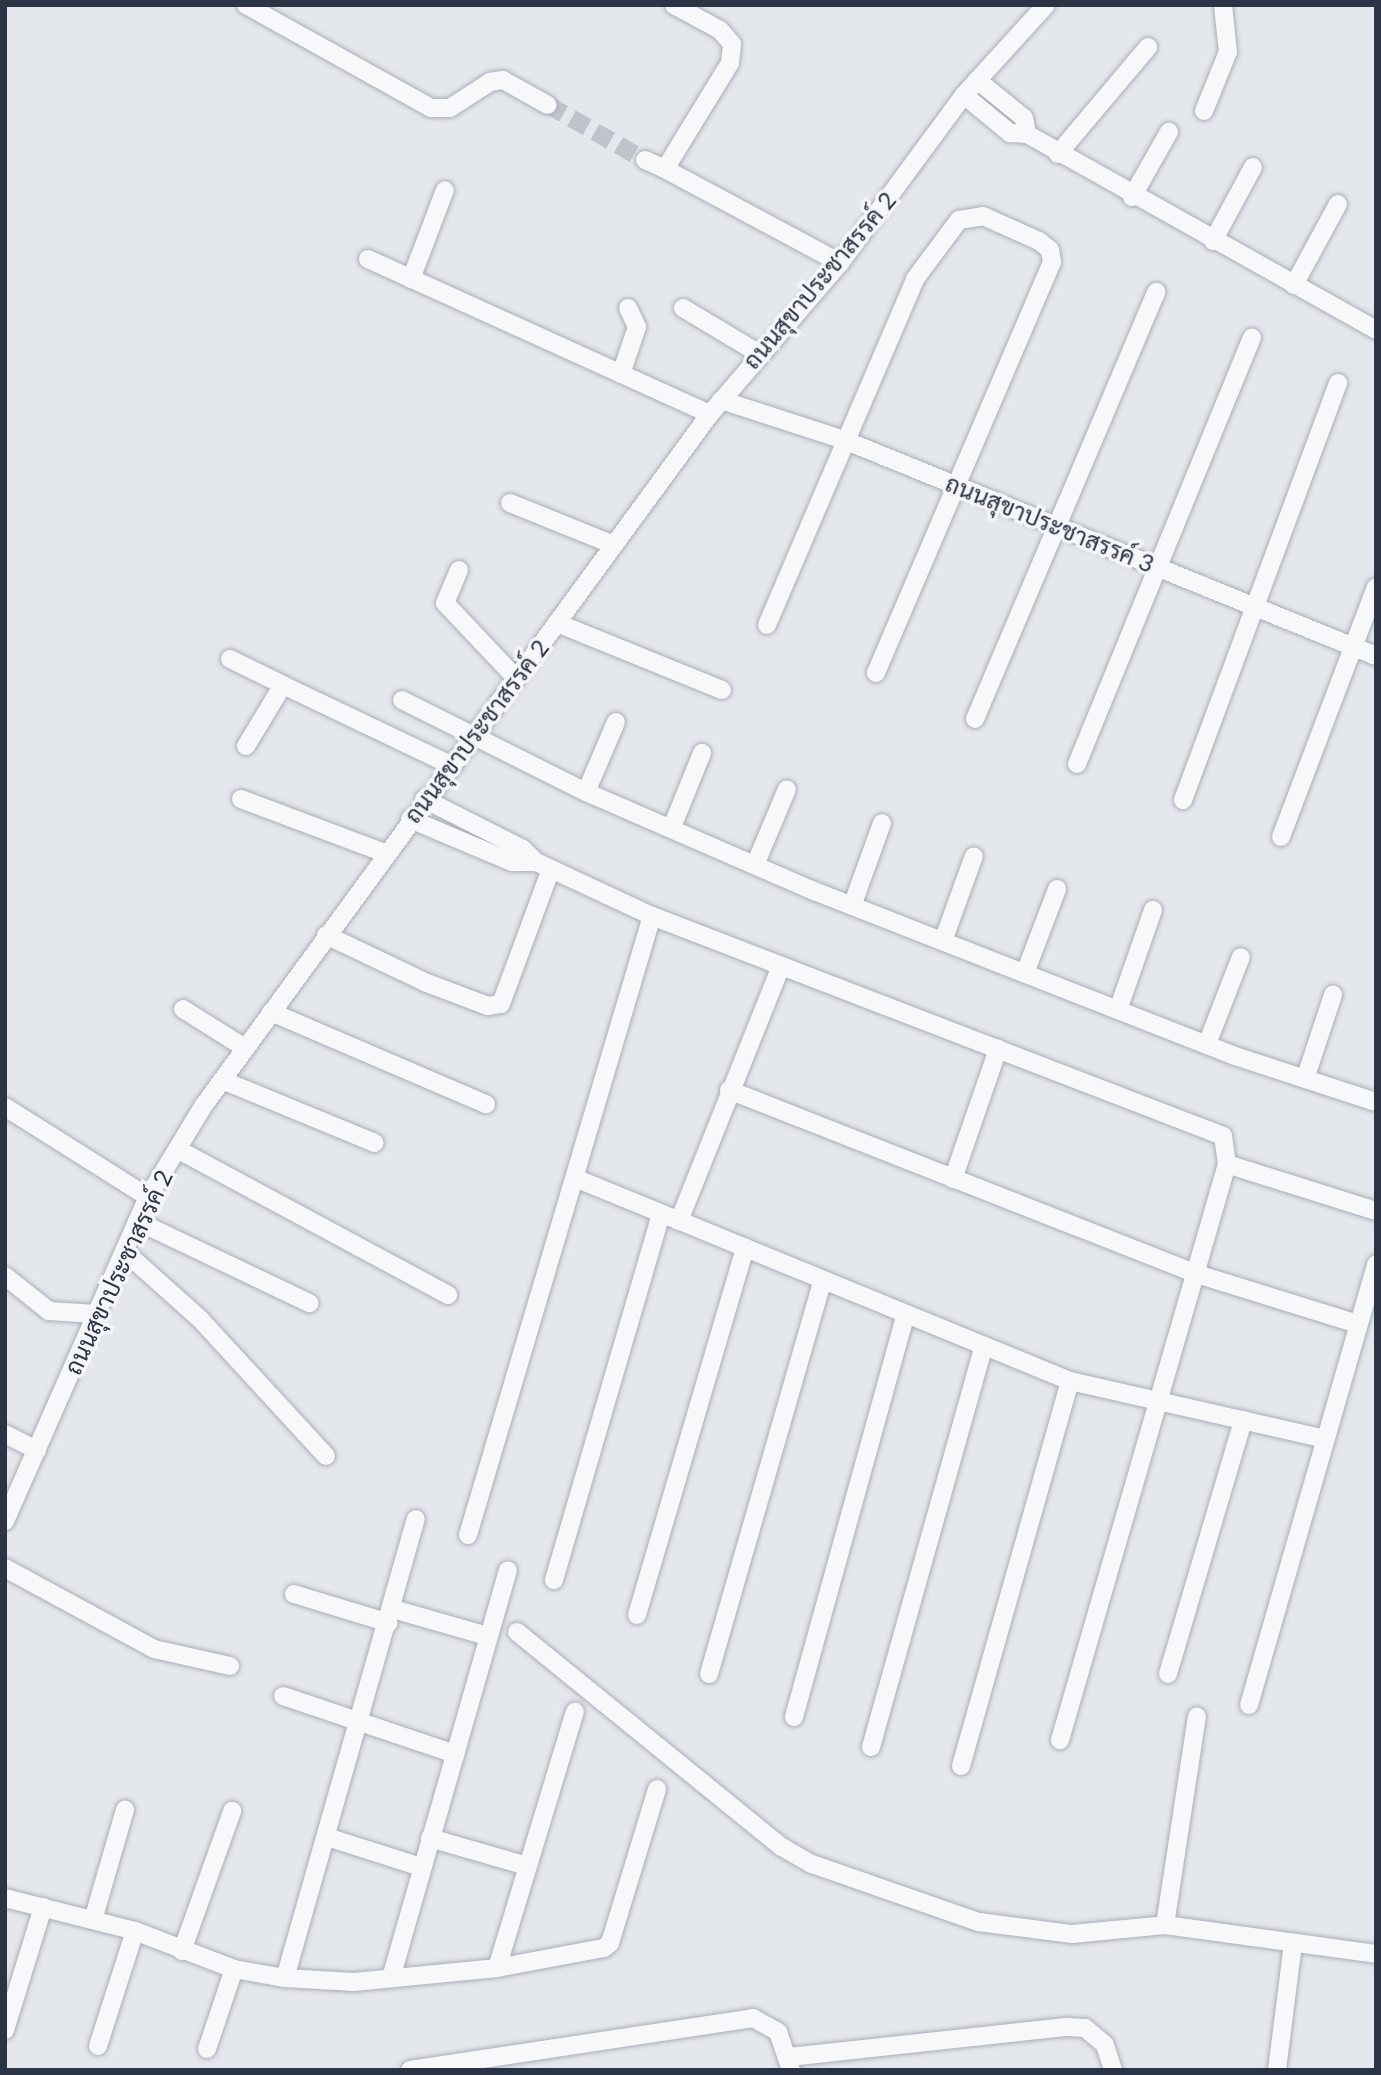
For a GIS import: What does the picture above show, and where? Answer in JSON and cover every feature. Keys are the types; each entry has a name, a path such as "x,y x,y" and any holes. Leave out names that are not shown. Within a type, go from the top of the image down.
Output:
{"street":[{"path":"246,5 431,108 450,108 490,82 503,80 548,105"},
{"path":"665,169 730,62 732,44 720,30 674,5"},
{"name":"ถนนสุขาประชาสรรค์ 2","path":"5,1521 148,1197 222,1080 424,799 716,407 758,353 840,263 964,95 1046,5"},
{"path":"1204,111 1228,52 1223,5"},
{"path":"1058,154 1148,47"},
{"path":"977,80 1024,118 1027,134"},
{"path":"964,95 1010,133 1027,134 1132,197 1375,327"},
{"path":"1132,197 1169,132"},
{"path":"645,160 840,263"},
{"path":"1213,241 1253,167"},
{"path":"411,278 445,190"},
{"path":"1294,285 1338,204"},
{"path":"767,625 915,279 959,220 983,216 1039,241 1050,250 1052,262 876,673"},
{"name":"ถนนสุขาประชาสรรค์ 3","path":"368,259 621,374 716,407 844,440 1376,656"},
{"path":"975,719 1156,292"},
{"path":"621,374 637,334 635,316 628,308"},
{"path":"683,308 758,353"},
{"path":"1077,764 1155,566 1252,338"},
{"path":"1183,800 1338,383"},
{"path":"510,503 614,545"},
{"path":"459,570 445,603 516,678"},
{"path":"1281,837 1376,587"},
{"path":"556,623 722,690"},
{"path":"230,659 451,765"},
{"path":"246,746 284,685"},
{"path":"401,700 586,792 852,906 1207,1044 1376,1102"},
{"path":"586,792 616,722"},
{"path":"672,827 702,753"},
{"path":"755,865 787,789"},
{"path":"241,799 385,853"},
{"path":"424,799 523,849 543,866 652,916 780,968 1214,1129 1227,1144 1227,1164 1197,1275 1156,1401 1060,1740"},
{"path":"410,819 512,862 543,866"},
{"path":"852,906 882,823"},
{"path":"943,941 974,856"},
{"path":"326,935 427,983 488,1006 500,1004 543,866"},
{"path":"1026,973 1057,889"},
{"path":"1118,1010 1153,910"},
{"path":"468,1535 652,916"},
{"path":"1207,1044 1241,957"},
{"path":"679,1221 729,1090 780,968"},
{"path":"1305,1079 1333,995"},
{"path":"183,1009 245,1048"},
{"path":"271,1012 486,1104"},
{"path":"953,1179 998,1049"},
{"path":"222,1080 376,1143"},
{"path":"729,1090 1197,1275 1358,1324"},
{"path":"5,1107 148,1197"},
{"path":"177,1149 449,1295"},
{"path":"1227,1164 1376,1211"},
{"path":"575,1178 1070,1381 1326,1439"},
{"path":"554,1580 661,1214"},
{"path":"137,1222 309,1303"},
{"path":"637,1615 745,1248"},
{"path":"124,1251 200,1319 327,1456"},
{"path":"1249,1705 1376,1264"},
{"path":"5,1276 49,1311 96,1314"},
{"path":"709,1674 823,1280"},
{"path":"794,1717 906,1314"},
{"path":"871,1747 984,1346"},
{"path":"961,1766 1070,1381"},
{"path":"1168,1674 1243,1420"},
{"path":"5,1434 37,1450"},
{"path":"285,1978 361,1725 416,1519"},
{"path":"5,1569 154,1649 230,1666"},
{"path":"391,1978 508,1570"},
{"path":"294,1594 487,1636"},
{"path":"517,1632 782,1847 812,1864 979,1922 1072,1934 1165,1925 1376,1954"},
{"path":"283,1696 361,1725 455,1754"},
{"path":"497,1968 575,1712"},
{"path":"1165,1925 1197,1716"},
{"path":"5,1898 135,1931 234,1969 285,1978 391,1978 497,1968 604,1948 610,1942 657,1789"},
{"path":"93,1920 125,1810"},
{"path":"182,1951 232,1811"},
{"path":"327,1837 421,1867"},
{"path":"430,1838 527,1866"},
{"path":"5,2030 43,1907"},
{"path":"99,2046 135,1931"},
{"path":"1277,2070 1293,1943"},
{"path":"207,2049 234,1969"},
{"path":"410,2070 441,2068 753,2018 778,2032 790,2063 1067,2026 1085,2028 1100,2040 1113,2070"}],"tunnel":[{"path":"548,105 645,160"}]}
